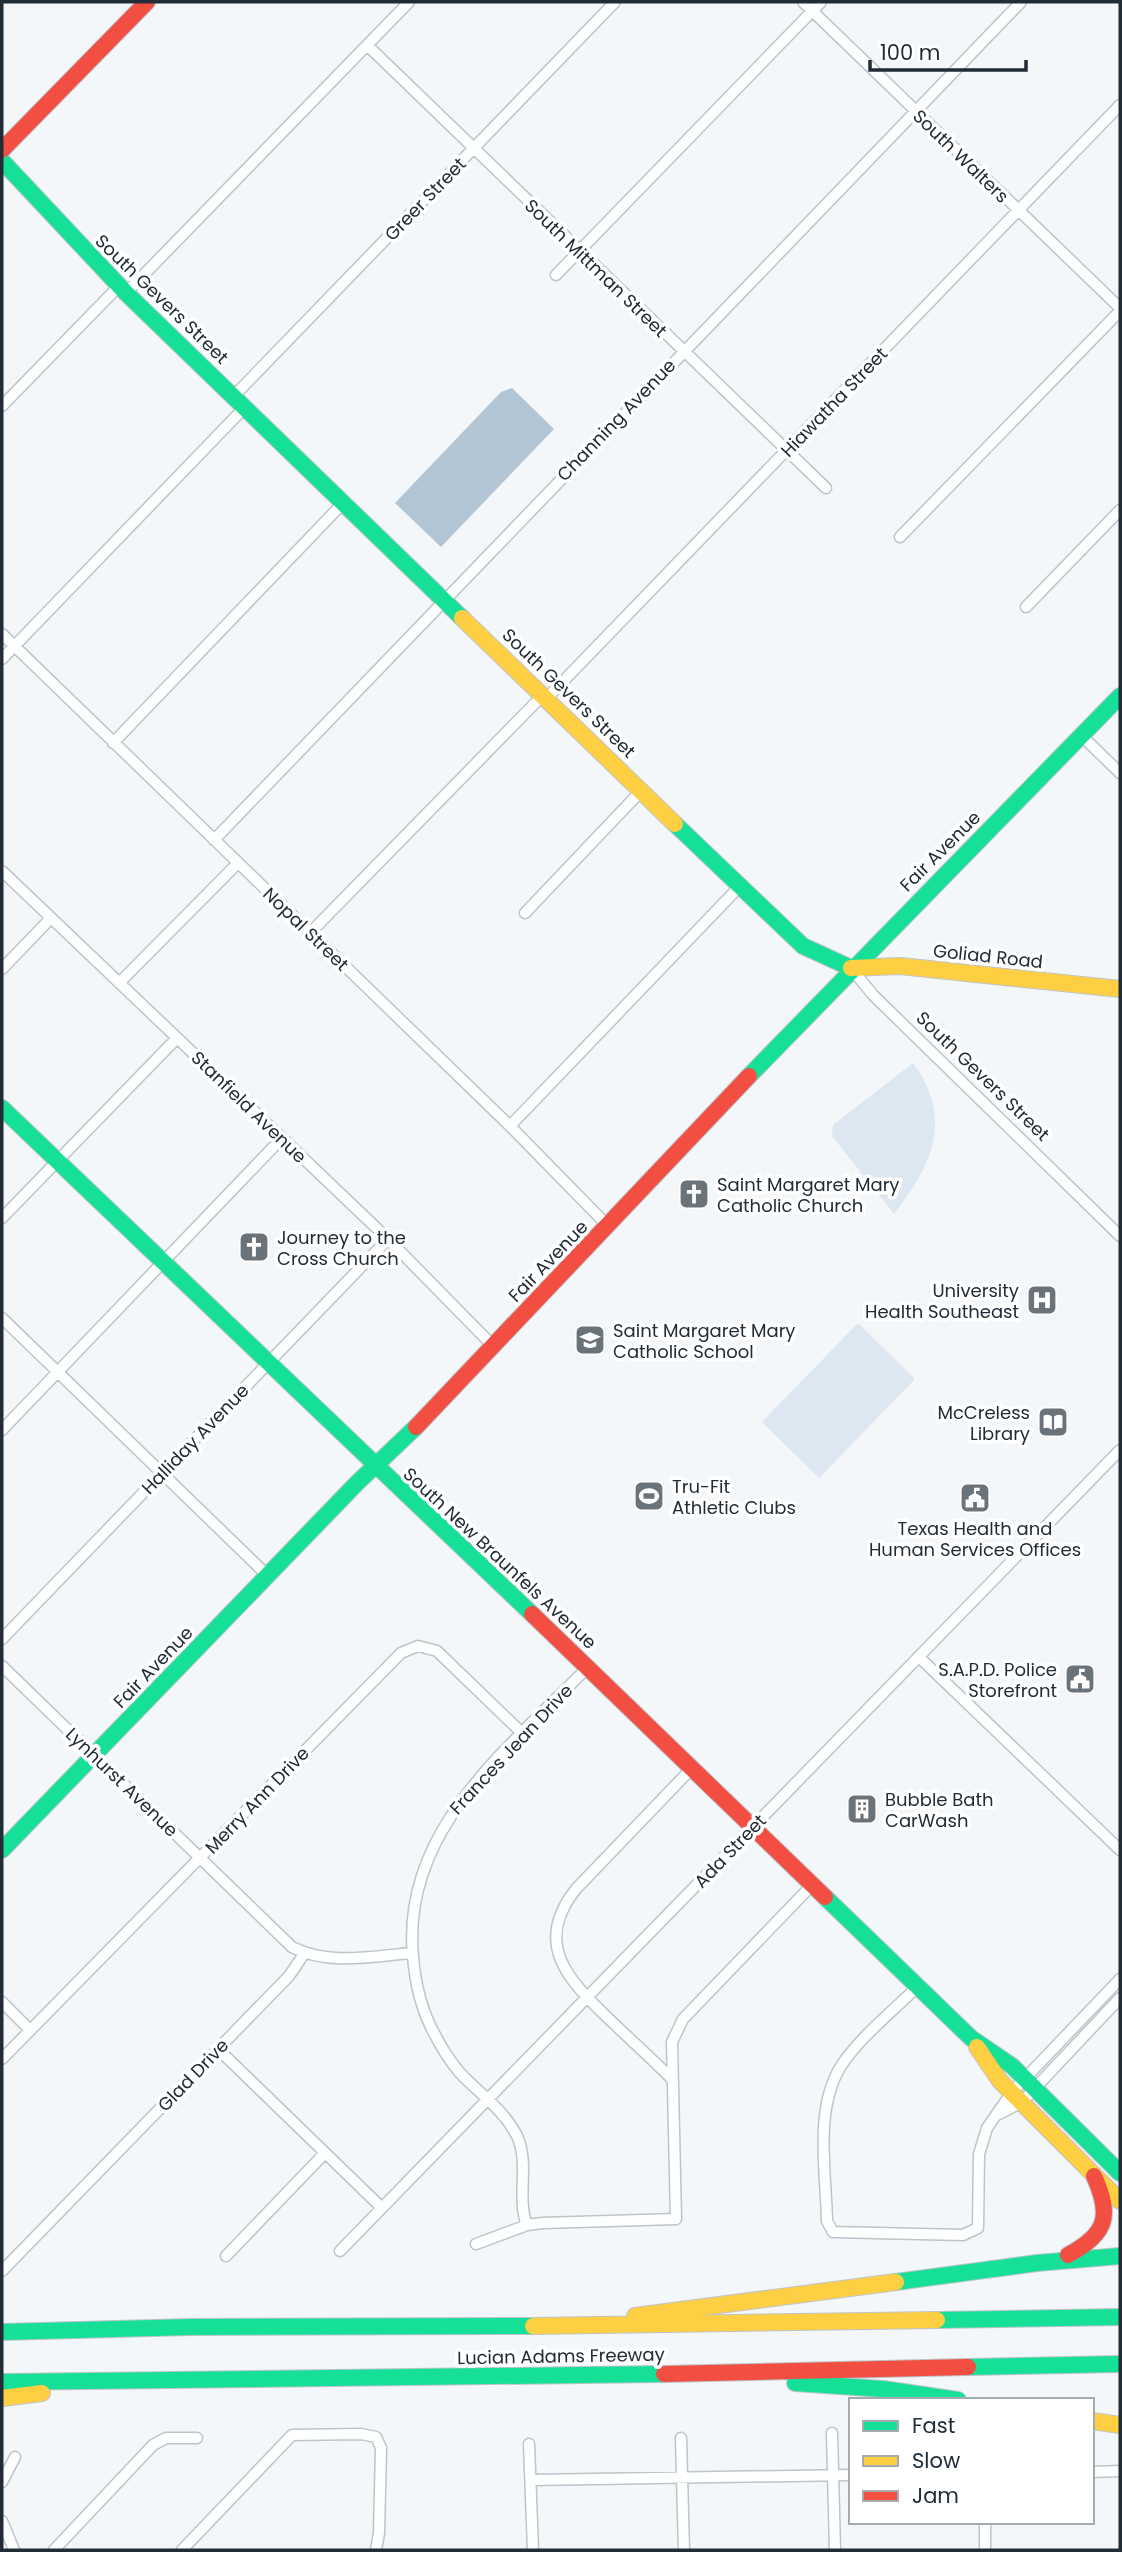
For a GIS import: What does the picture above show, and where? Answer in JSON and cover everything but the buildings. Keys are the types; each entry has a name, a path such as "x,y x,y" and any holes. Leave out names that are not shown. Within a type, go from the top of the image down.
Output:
{"main road":[{"path":"2,150 147,2"},
{"name":"South Gevers Street","path":"2,161 40,205 123,289 803,946 851,968"},
{"name":"Fair Avenue","path":"2,1850 493,1346 851,968 1120,696"},
{"name":"Goliad Road","path":"851,968 900,966 1120,989"},
{"name":"South New Braunfels Avenue","path":"2,1108 267,1364 588,1667 916,1987 971,2038 1012,2066 1120,2173"},
{"name":"South New Braunfels Avenue","path":"971,2038 1017,2097 1120,2201"},
{"path":"1062,2259 1089,2245 1099,2234 1107,2211 1094,2176"},
{"path":"598,2325 657,2311 786,2298 1062,2259 1120,2256"},
{"name":"Lucian Adams Freeway","path":"3,2332 246,2326 598,2325 1120,2317"},
{"name":"Lucian Adams Freeway","path":"2,2382 124,2383 1120,2364"},
{"path":"574,2375 659,2384 819,2383 942,2398"},
{"path":"2,2398 124,2383"},
{"path":"1094,2421 1120,2425"}],"street":[{"path":"2,406 123,289 409,2"},
{"name":"Greer Street","path":"2,659 473,149 615,2"},
{"name":"South Walters","path":"803,2 1120,309"},
{"path":"556,275 821,2"},
{"name":"Channing Avenue","path":"214,840 1021,2"},
{"name":"South Mittman Street","path":"366,45 826,488"},
{"name":"Hiawatha Street","path":"310,933 786,451 1120,105"},
{"path":"900,537 1120,309"},
{"path":"113,743 344,502"},
{"path":"1026,607 1120,510"},
{"name":"Nopal Street","path":"2,634 510,1126 608,1226"},
{"path":"1082,736 1120,773"},
{"path":"525,913 641,791"},
{"path":"119,983 238,863"},
{"name":"Stanfield Avenue","path":"2,871 388,1239 493,1346"},
{"path":"510,1126 740,886"},
{"path":"2,969 51,918"},
{"name":"South Gevers Street","path":"851,968 873,995 1119,1233"},
{"path":"2,1218 177,1038"},
{"path":"2,1430 282,1138"},
{"name":"Halliday Avenue","path":"2,1639 388,1239"},
{"path":"2,1318 268,1576"},
{"name":"Ada Street","path":"340,2251 1120,1450"},
{"name":"Merry Ann Drive","path":"2,2059 409,1648 428,1647 442,1655 523,1734"},
{"path":"919,1657 1120,1850"},
{"name":"Lynhurst Avenue","path":"2,1667 285,1942 304,1954"},
{"name":"Frances Jean Drive","path":"527,2225 520,2144 509,2122 458,2071 433,2031 418,1991 412,1953 417,1892 432,1846 456,1805 588,1667"},
{"path":"672,2079 587,1998 568,1976 561,1962 557,1931 562,1909 576,1889 692,1768"},
{"path":"476,2244 527,2225 676,2219 673,2042 682,2019 813,1885"},
{"path":"304,1954 334,1958 412,1953"},
{"name":"Glad Drive","path":"2,2271 289,1976 304,1954"},
{"path":"916,1987 841,2066 830,2091 825,2119 829,2228 835,2232 963,2235 978,2228 979,2154 987,2128 1120,1979"},
{"path":"1029,2084 1120,1998"},
{"path":"2,2003 30,2030"},
{"path":"218,2049 382,2208"},
{"path":"226,2256 325,2153"},
{"path":"832,2433 835,2550"},
{"path":"182,2550 292,2435 361,2434 376,2437 381,2448 379,2533 376,2550"},
{"path":"54,2550 153,2445 166,2438 197,2438"},
{"path":"681,2438 684,2550"},
{"path":"529,2444 533,2550"},
{"path":"2,2482 15,2458"},
{"path":"1094,2472 1120,2471"},
{"path":"531,2480 849,2475"},
{"path":"2,2521 14,2550"},
{"path":"985,2524 985,2550"}],"shaded area":[{"path":"913,1063 926,1083 933,1103 933,1141 919,1177 894,1214 832,1136 833,1125"},
{"path":"858,1323 915,1379 819,1478 762,1422"}],"water":[{"path":"512,388 554,429 441,547 395,503 501,392"}],"traffic: fast":[{"path":"2,161 126,293 462,618"},
{"path":"749,1076 1120,696"},
{"path":"675,824 803,946 851,968"},
{"path":"2,1108 532,1614"},
{"path":"2,1850 357,1483 416,1427"},
{"path":"825,1897 971,2038 1012,2066 1120,2173"},
{"path":"896,2282 1037,2263 1120,2256"},
{"path":"937,2320 1120,2317"},
{"path":"2,2332 191,2327 533,2326"},
{"path":"968,2367 1120,2364"},
{"path":"2,2382 664,2374"},
{"path":"795,2383 883,2389 944,2398"}],"traffic: slow":[{"path":"462,618 675,824"},
{"path":"851,968 900,966 1120,989"},
{"path":"977,2047 1000,2081 1120,2201"},
{"path":"635,2316 896,2282"},
{"path":"533,2326 937,2320"},
{"path":"2,2398 42,2393"},
{"path":"1094,2421 1120,2425"}],"traffic: jam":[{"path":"2,150 147,2"},
{"path":"416,1427 749,1076"},
{"path":"532,1614 825,1897"},
{"path":"1068,2255 1091,2239 1102,2223 1103,2202 1094,2176"},
{"path":"664,2374 968,2367"}],"place":[{"name":"Saint Margaret Mary Catholic Church","path":"694,1194"},
{"name":"Journey to the Cross Church","path":"254,1247"},
{"name":"University Health Southeast","path":"1042,1300"},
{"name":"Saint Margaret Mary Catholic School","path":"590,1340"},
{"name":"McCreless Library","path":"1053,1422"},
{"name":"Tru-Fit Athletic Clubs","path":"649,1496"},
{"name":"Texas Health and Human Services Offices","path":"975,1498"},
{"name":"S.A.P.D. Police Storefront","path":"1080,1679"},
{"name":"Bubble Bath CarWash","path":"862,1809"}]}
